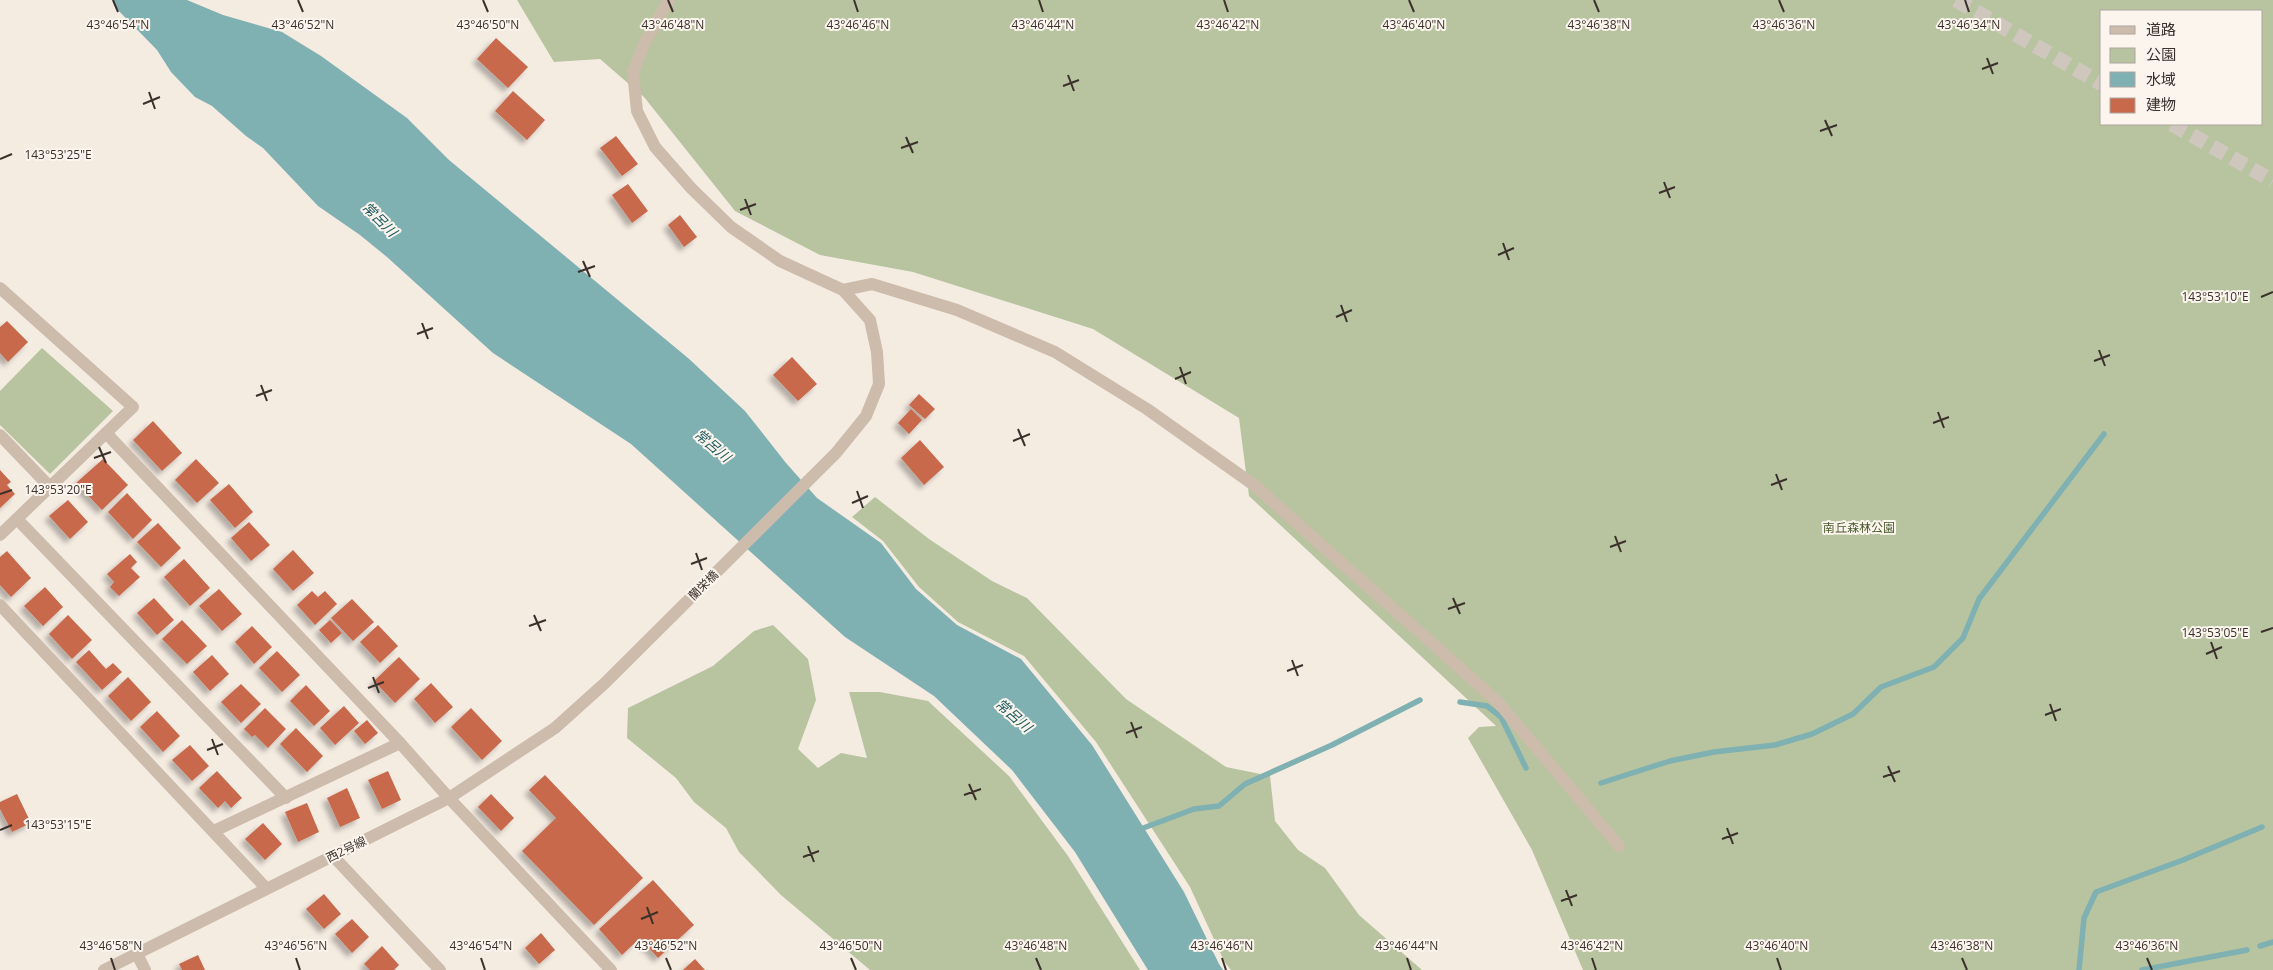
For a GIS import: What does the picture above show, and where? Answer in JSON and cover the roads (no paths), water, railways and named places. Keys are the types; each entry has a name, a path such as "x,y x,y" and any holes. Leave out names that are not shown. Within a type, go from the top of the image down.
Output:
{"street":[{"path":"669,0 661,11 633,72 637,111 655,147 691,188 731,227 780,261 843,290 872,284 957,310 1055,352 1147,409 1246,479 1347,566 1498,702 1619,846"},
{"path":"0,288 134,407 0,534"},
{"name":"蘭栄橋","path":"577,709 605,684 828,460 866,416 879,384 877,352 870,320 843,290"},
{"path":"106,433 400,743 449,798 611,970"},
{"path":"0,435 49,486"},
{"path":"16,519 286,798"},
{"path":"0,605 266,888"},
{"name":"西2号線","path":"104,970 449,798 554,728 577,709"},
{"path":"214,831 400,743"},
{"path":"332,856 440,970"},
{"path":"137,954 145,970"}],"water":[{"name":"常呂川","path":"112,0 187,0 223,15 282,32 321,56 407,118 449,160 688,358 745,411 786,463 817,498 881,543 916,589 957,625 1021,659 1092,745 1184,892 1223,970 1148,970 1075,852 1012,770 934,696 845,637 631,444 493,353 387,257 360,235 318,206 263,148 246,136 212,106 195,97 171,72 157,50 115,7"}],"waterway":[{"path":"1601,783 1670,761 1714,752 1775,745 1812,734 1853,714 1881,687 1934,667 1963,638 1979,599 2104,434"},
{"path":"1138,830 1194,809 1219,806 1245,784 1332,745 1420,700"},
{"path":"1460,702 1487,706 1501,717 1526,768"},
{"path":"2079,970 2084,918 2096,892 2183,860 2262,827"},
{"path":"2260,946 2273,942"},
{"path":"2142,970 2247,950"}],"tunnel":[{"path":"1956,0 2100,83"},
{"path":"2174,125 2273,181"}],"park label":[{"name":"南丘森林公園","path":"1859,527"}]}
